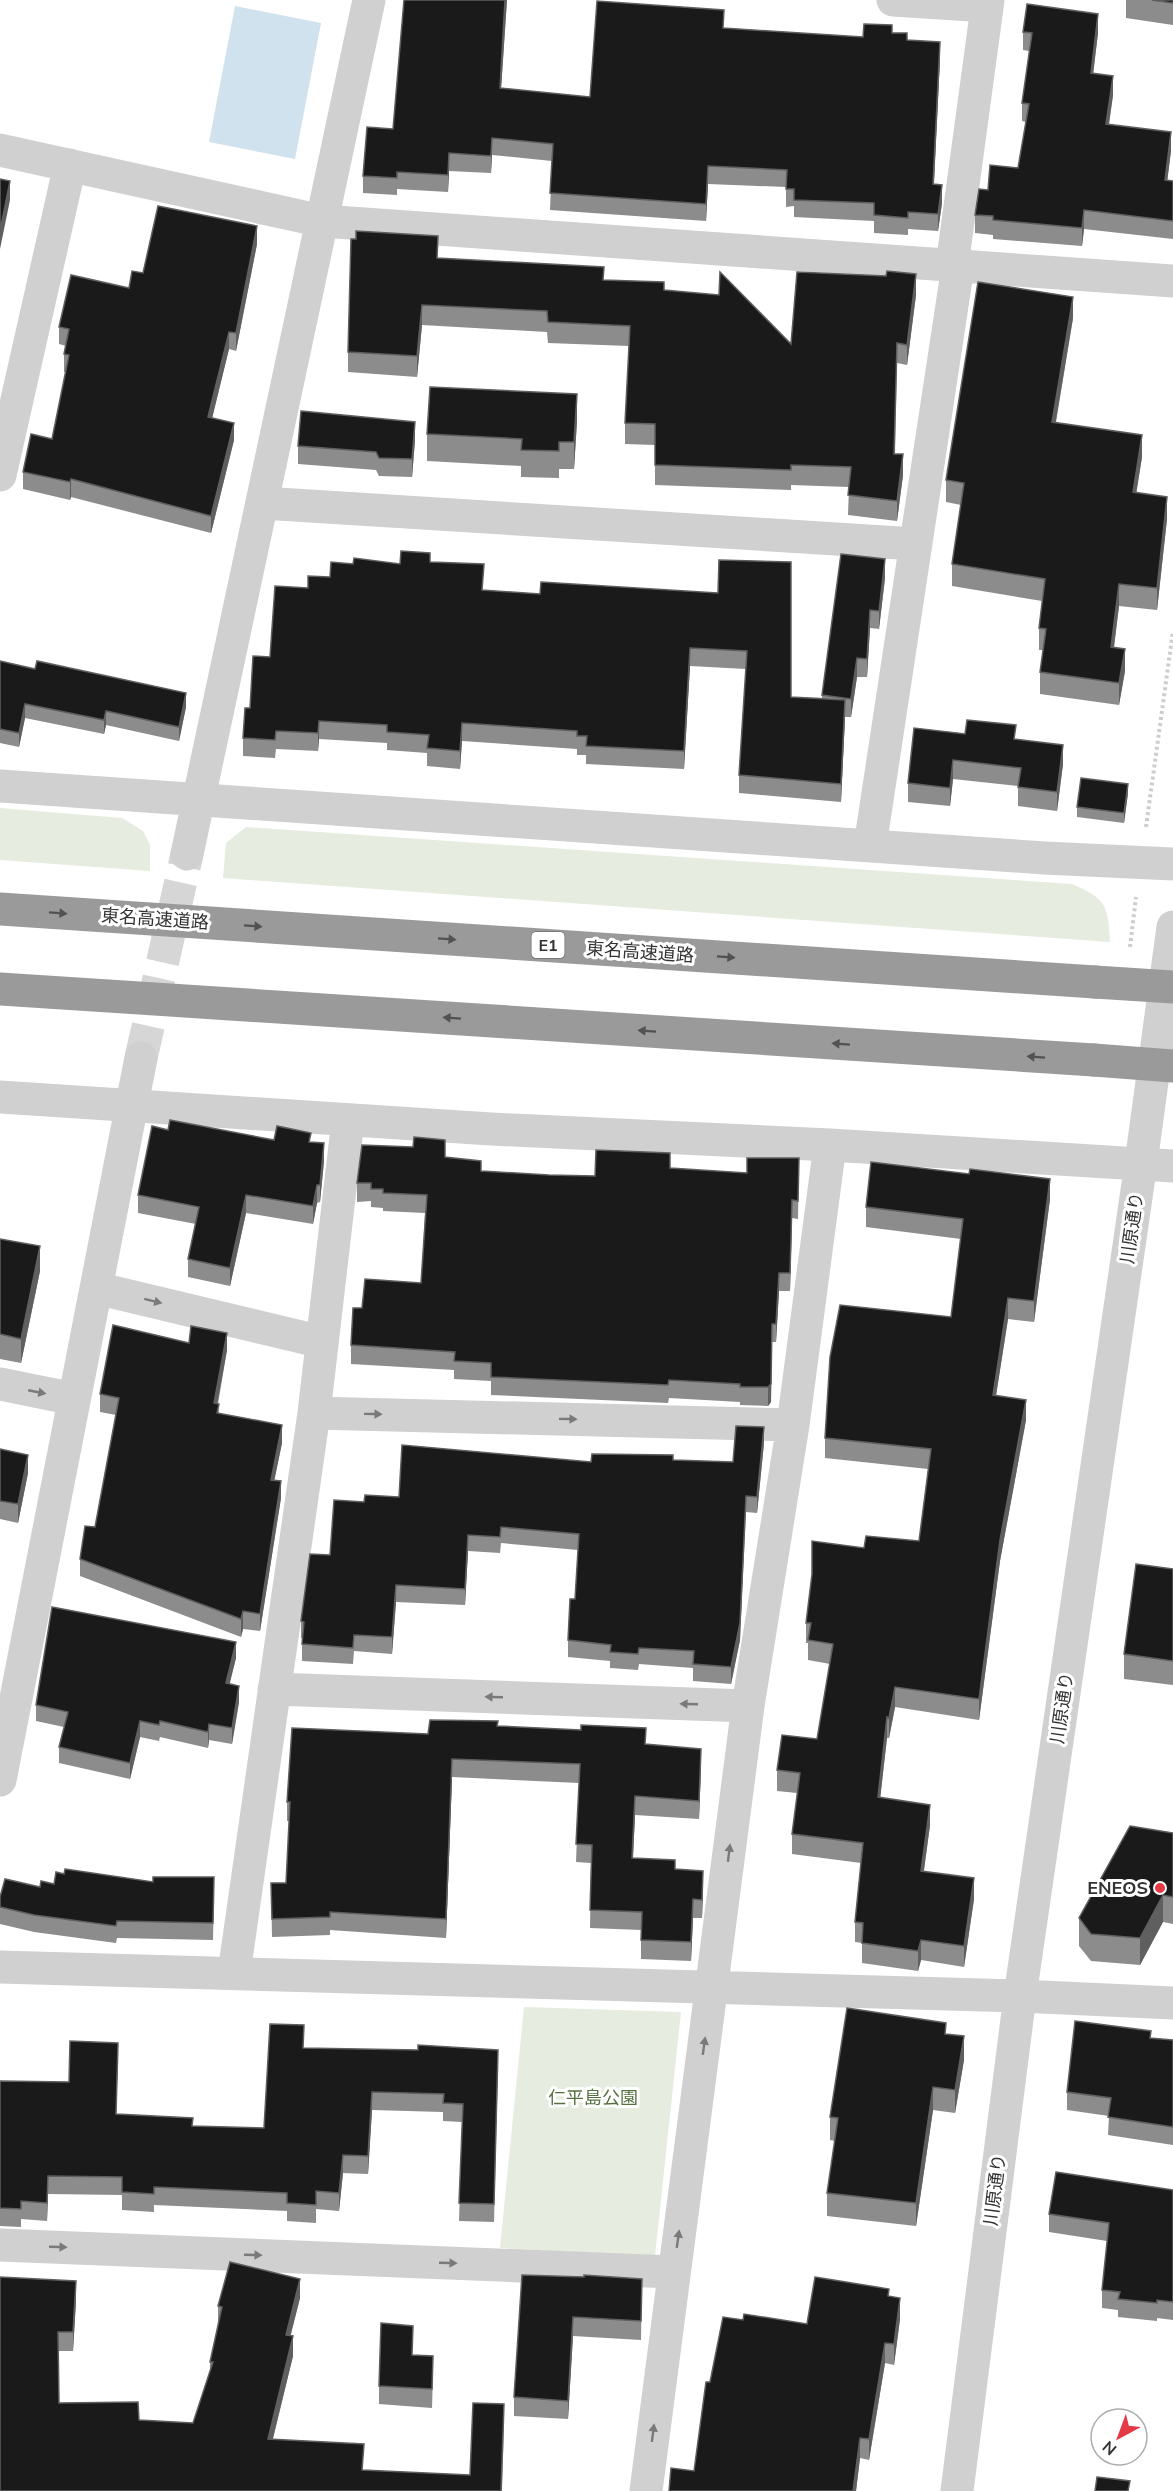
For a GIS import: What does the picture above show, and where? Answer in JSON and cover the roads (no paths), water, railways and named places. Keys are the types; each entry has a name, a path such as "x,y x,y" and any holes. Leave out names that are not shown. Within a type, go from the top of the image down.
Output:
{"highway":[{"name":"東名高速道路","path":"0,909 1173,987"},
{"path":"0,989 1173,1066"}],"street":[{"path":"187,854 369,0"},
{"path":"870,846 955,266 988,3 893,0"},
{"path":"0,150 322,221 1173,282"},
{"path":"0,475 70,165"},
{"path":"262,503 916,544"},
{"path":"0,786 870,846 1157,863"},
{"name":"川原通り","path":"957,2491 1020,1996 1157,1165 1173,927"},
{"path":"0,1780 10,1676 74,1399 141,1058"},
{"path":"0,1097 348,1120 830,1145 1157,1165"},
{"path":"234,1973 314,1413 348,1120"},
{"path":"646,2491 748,1706 793,1425 830,1145"},
{"path":"96,1287 322,1342"},
{"path":"0,1384 74,1399"},
{"path":"314,1413 793,1425"},
{"path":"274,1689 748,1706"},
{"path":"0,1967 713,1986 1173,2003"},
{"path":"0,2245 673,2272"}],"water":[{"path":"235,6 321,23 295,159 209,142"}],"tunnel":[{"path":"141,1058 187,854"}],"place":[{"name":"ENEOS","path":"1160,1888"}],"park label":[{"name":"仁平島公園","path":"593,2098"}]}
